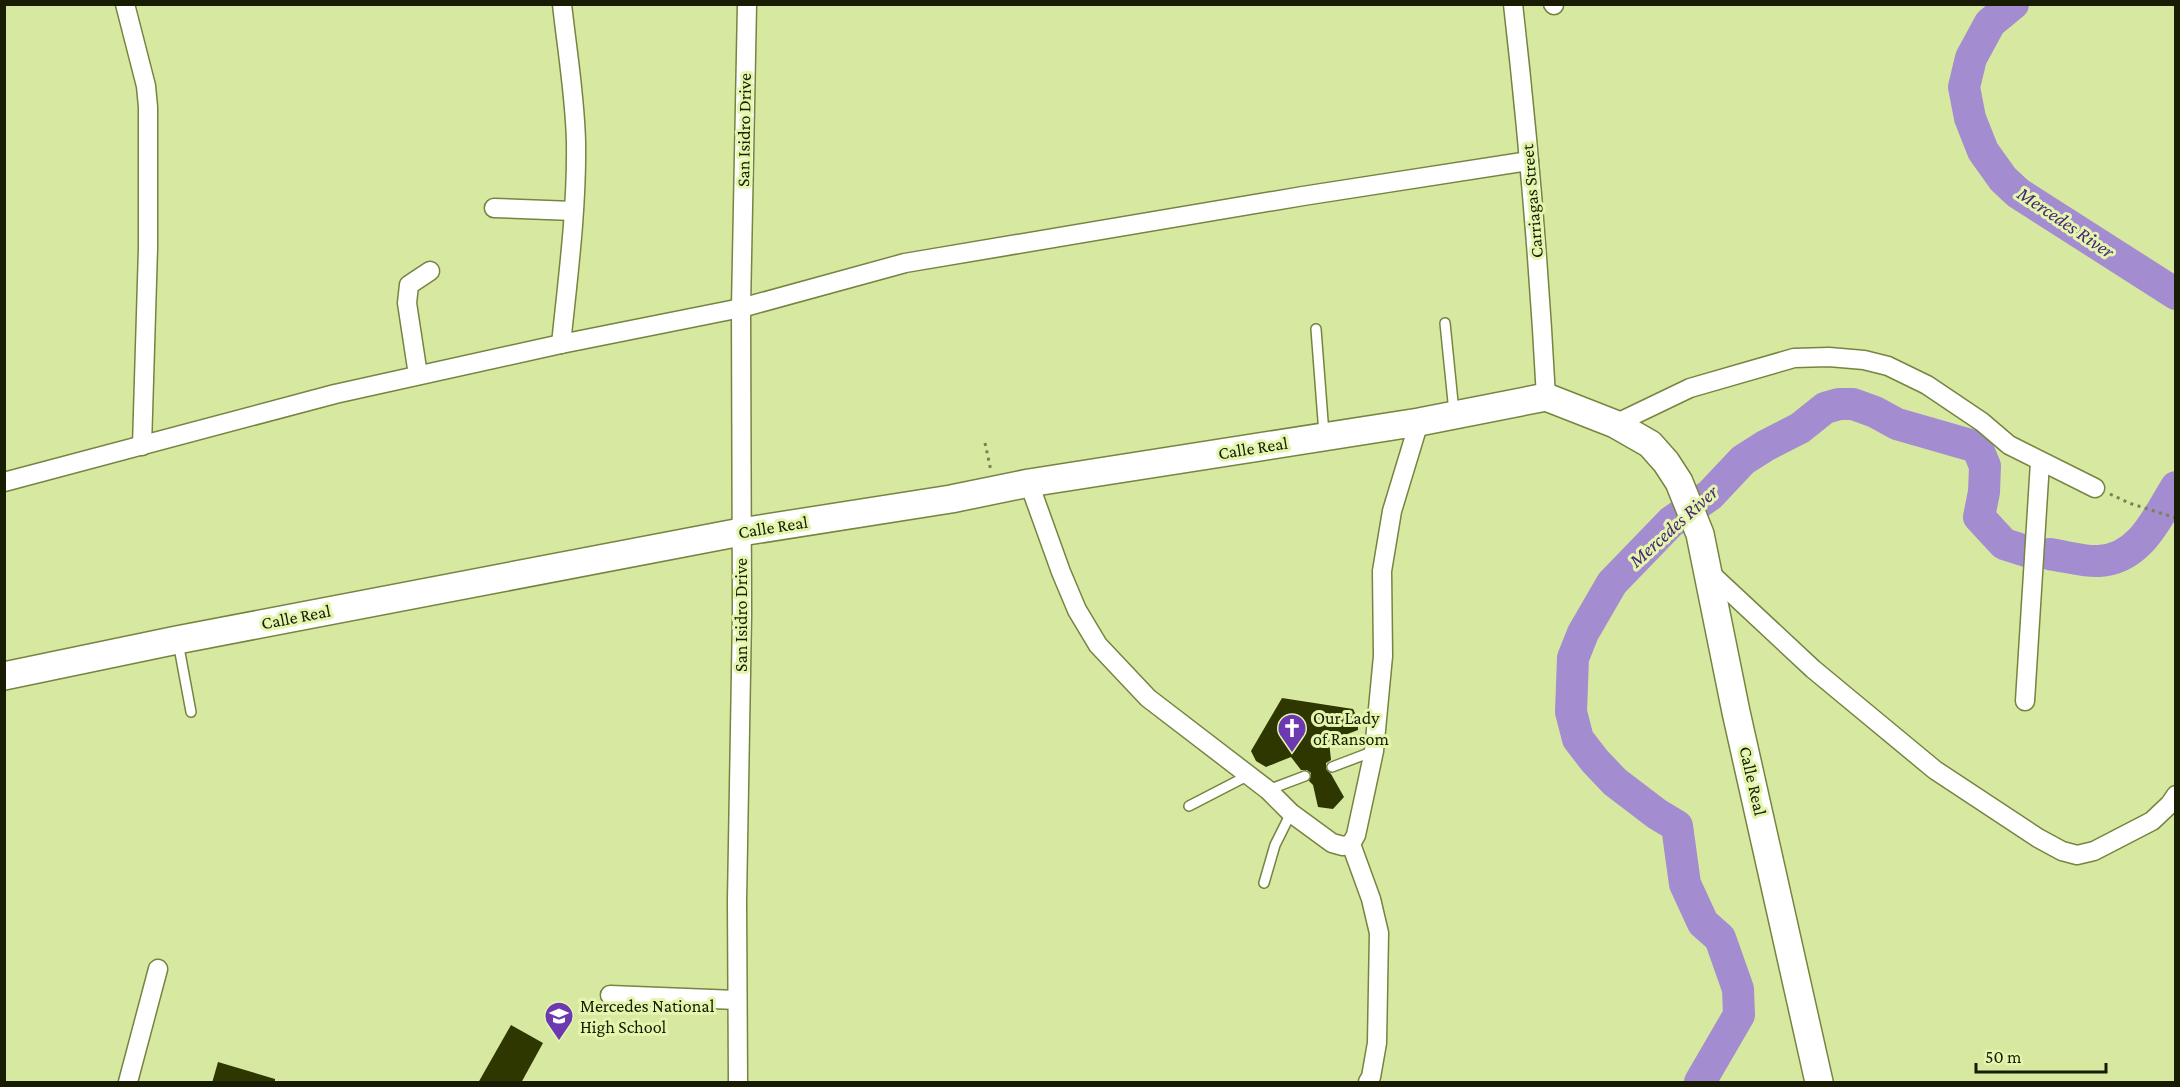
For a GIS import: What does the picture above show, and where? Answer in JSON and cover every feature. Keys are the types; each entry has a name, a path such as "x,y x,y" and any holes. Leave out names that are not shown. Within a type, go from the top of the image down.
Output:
{"street":[{"path":"125,4 146,87 148,107 142,446"},
{"path":"561,344 573,211 576,139 562,4"},
{"name":"San Isidro Drive","path":"738,1083 741,308 747,4"},
{"name":"Carriagas Street","path":"1513,4 1529,161 1546,397"},
{"path":"4,482 335,393 741,308 905,263 1281,199 1529,161"},
{"path":"494,208 573,211"},
{"path":"418,375 407,294 409,285 430,270"},
{"path":"1615,424 1690,388 1794,358 1829,357 1864,360 1888,366 1927,384 1982,422 2009,445 2095,488"},
{"name":"Calle Real","path":"4,676 177,640 741,531 1419,422 1546,397 1615,424 1650,444 1666,462 1679,483 1700,534 1736,712 1819,1083"},
{"path":"1029,483 1077,610 1098,645 1148,698 1268,790 1291,813 1332,843 1343,846 1351,844 1356,835 1374,752 1383,656 1382,571 1392,512 1419,422"},
{"path":"2025,701 2040,462"},
{"path":"1709,572 1814,669 1935,770 2038,838 2062,851 2077,855 2094,851 2152,821 2170,804 2175,795"},
{"path":"1351,844 1371,899 1379,933 1377,1043 1368,1083"},
{"path":"128,1083 158,969"},
{"path":"610,995 737,1000"}],"lane":[{"path":"1445,323 1454,415"},
{"path":"1316,329 1324,436"},
{"path":"177,640 191,712"},
{"path":"1332,767 1374,752"},
{"path":"1189,806 1249,775"},
{"path":"1268,790 1305,776"},
{"path":"1264,882 1275,845 1291,813"}],"path":[{"path":"985,443 994,490"},
{"path":"2129,503 2175,518"}],"building":[{"name":"Our Lady of Ransom","path":"1282,698 1353,709 1358,719 1358,730 1329,741 1331,760 1326,763 1326,769 1344,797 1333,809 1318,807 1313,785 1309,781 1311,773 1301,770 1291,757 1266,767 1256,761 1251,751"},
{"path":"511,1025 543,1043 521,1083 478,1083"},
{"path":"218,1062 275,1079 275,1083 212,1083"}],"waterway":[{"name":"Mercedes River","path":"2013,4 1990,23 1971,58 1964,87 1970,118 1983,151 2003,179 2018,193 2176,294"},
{"name":"Mercedes River","path":"1700,1082 1739,1015 1738,989 1720,938 1703,923 1685,884 1677,826 1615,782 1595,761 1578,739 1571,712 1573,658 1583,633 1612,583 1671,522 1710,495 1743,460 1800,428 1825,408 1839,404 1853,404 1875,412 1897,424 1977,447 1985,466 1984,492 1979,517 2004,544 2026,551"},
{"name":"Mercedes River","path":"2049,554 2099,561 2113,559 2126,553 2146,535 2176,487"}],"place":[{"name":"Our Lady of Ransom","path":"1292,754"},
{"name":"Mercedes National High School","path":"559,1042"}]}
